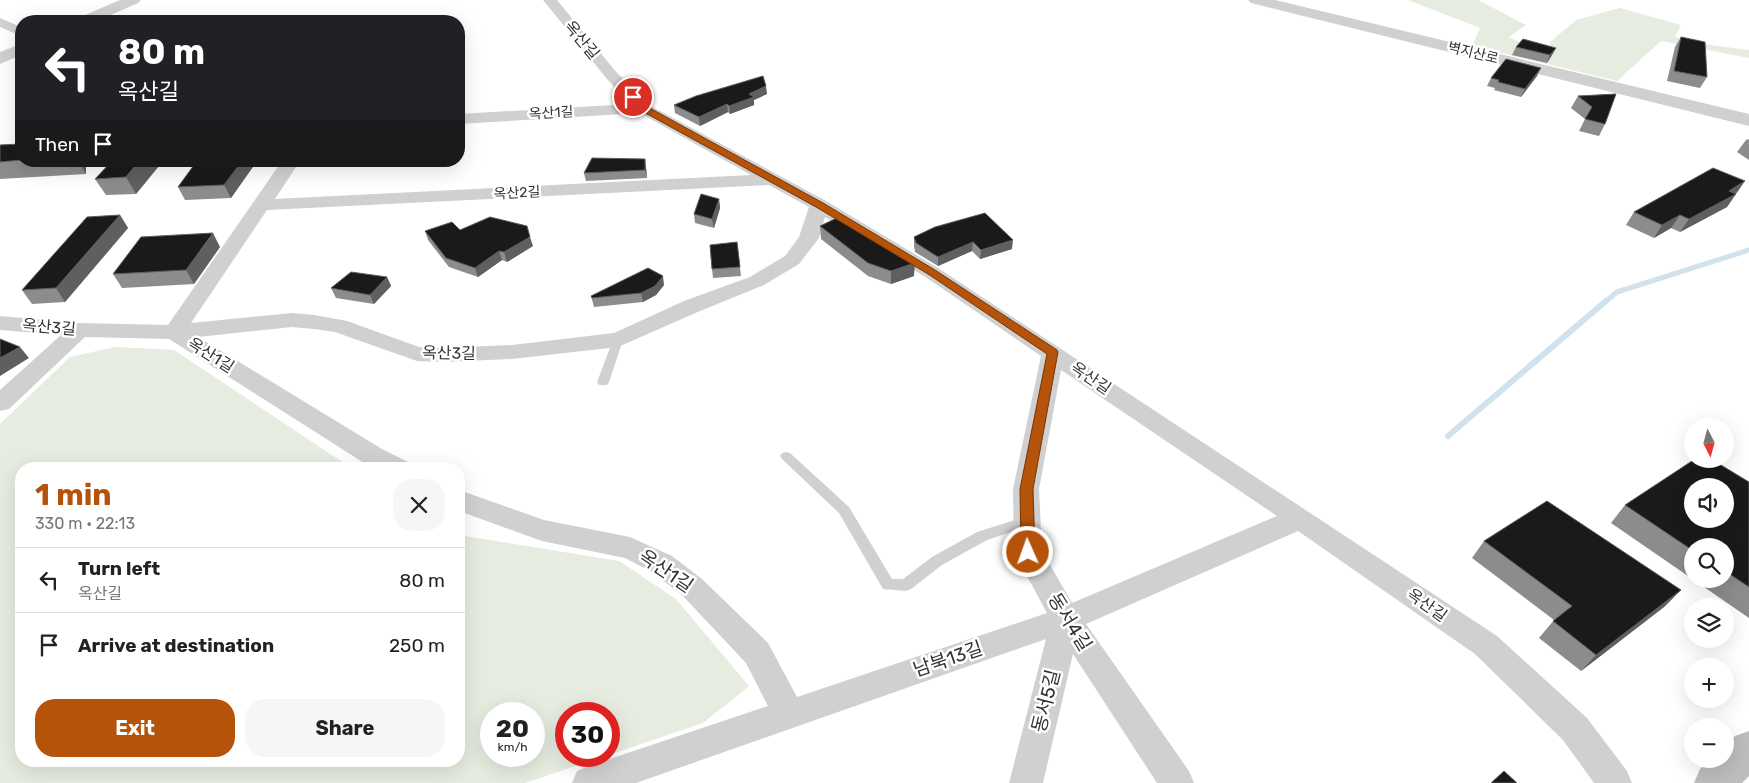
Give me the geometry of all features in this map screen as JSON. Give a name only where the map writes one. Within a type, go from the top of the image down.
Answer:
[{"type":"main road","points":[[1714,783],[1749,750]]},
{"type":"street","points":[[98,15],[133,0]]},
{"type":"street","name":"옥산길","points":[[550,0],[612,76],[643,108],[820,205],[931,272],[1300,518],[1486,646],[1576,729],[1616,783]]},
{"type":"street","name":"벽지산로","points":[[1256,0],[1749,120]]},
{"type":"street","points":[[0,22],[15,29]]},
{"type":"street","points":[[0,59],[15,52]]},
{"type":"street","name":"옥산1길","points":[[465,119],[643,108]]},
{"type":"street","name":"옥산1길","points":[[288,167],[174,332],[385,462]]},
{"type":"street","name":"옥산2길","points":[[261,205],[773,179]]},
{"type":"street","name":"옥산3길","points":[[0,323],[80,330],[174,332],[292,320],[339,326],[417,354],[443,355],[521,351],[618,340],[692,306],[757,281],[792,260],[809,238],[820,205]]},
{"type":"street","points":[[0,403],[80,330]]},
{"type":"street","name":"동서4길","points":[[1053,352],[1026,489],[1028,552],[1066,619],[1177,783]]},
{"type":"street","name":"옥산1길","points":[[465,502],[542,530],[630,548],[662,564],[692,587],[756,653],[789,714]]},
{"type":"street","name":"남북13길","points":[[589,783],[1066,619],[1300,518]]},
{"type":"street","name":"동서5길","points":[[1026,783],[1066,619]]},
{"type":"lane","points":[[603,382],[618,340]]},
{"type":"lane","points":[[786,456],[844,510],[888,585],[906,584],[937,561],[982,536],[1027,521]]},
{"type":"shaded area","points":[[1408,0],[1478,0],[1526,25],[1509,37],[1527,46],[1553,49],[1549,43],[1576,20],[1620,8],[1681,25],[1675,37],[1703,44],[1749,50],[1749,58],[1661,41],[1617,81],[1472,46],[1480,28]]},
{"type":"shaded area","points":[[115,347],[174,350],[342,462],[15,462],[15,767],[465,767],[465,536],[619,561],[676,599],[749,686],[703,723],[620,751],[620,702],[555,702],[555,767],[572,767],[525,783],[0,783],[0,424],[70,357]]},
{"type":"building","points":[[1681,37],[1705,42],[1707,77],[1674,71]]},
{"type":"building","points":[[1523,39],[1556,48],[1550,55],[1516,47]]},
{"type":"building","points":[[1506,59],[1541,68],[1525,89],[1498,82],[1499,80],[1491,78]]},
{"type":"building","points":[[763,76],[766,86],[749,94],[754,97],[729,106],[727,104],[699,117],[674,105],[696,96]]},
{"type":"building","points":[[1616,94],[1605,124],[1585,119],[1592,107],[1578,96]]},
{"type":"building","points":[[15,144],[15,161],[0,162],[0,145]]},
{"type":"building","points":[[592,158],[645,159],[645,170],[584,173]]},
{"type":"building","points":[[106,167],[134,167],[126,177],[95,179]]},
{"type":"building","points":[[193,167],[238,167],[224,185],[178,187]]},
{"type":"building","points":[[1713,168],[1745,181],[1729,191],[1736,194],[1689,219],[1680,215],[1662,225],[1634,212]]},
{"type":"building","points":[[701,194],[719,199],[712,219],[694,214]]},
{"type":"building","points":[[985,213],[1013,240],[981,250],[973,242],[938,257],[916,243],[914,237],[935,227]]},
{"type":"building","points":[[120,215],[56,288],[22,290],[87,217]]},
{"type":"building","points":[[841,216],[884,241],[915,263],[891,271],[868,263],[820,226]]},
{"type":"building","points":[[490,217],[527,226],[530,237],[504,252],[499,251],[475,268],[446,258],[425,231],[452,222],[460,230]]},
{"type":"building","points":[[213,233],[186,270],[113,274],[141,237]]},
{"type":"building","points":[[737,242],[740,267],[712,269],[710,245]]},
{"type":"building","points":[[648,268],[663,276],[655,286],[641,293],[592,298],[591,296]]},
{"type":"building","points":[[351,272],[387,277],[370,295],[331,288]]},
{"type":"building","points":[[0,339],[20,347],[0,358]]},
{"type":"building","points":[[1684,466],[1684,468],[1726,468],[1749,482],[1749,587],[1734,577],[1734,538],[1684,538],[1684,545],[1625,505]]},
{"type":"building","points":[[1547,501],[1681,590],[1596,655],[1553,621],[1572,606],[1484,541]]},
{"type":"building","points":[[1504,771],[1517,783],[1491,783]]},
{"type":"waterway","points":[[1605,302],[1617,292],[1749,250]]},
{"type":"waterway","points":[[1448,436],[1606,301]]},
{"type":"route","points":[[633,97],[643,108],[820,205],[931,272],[1053,352],[1026,489],[1028,552]]}]
